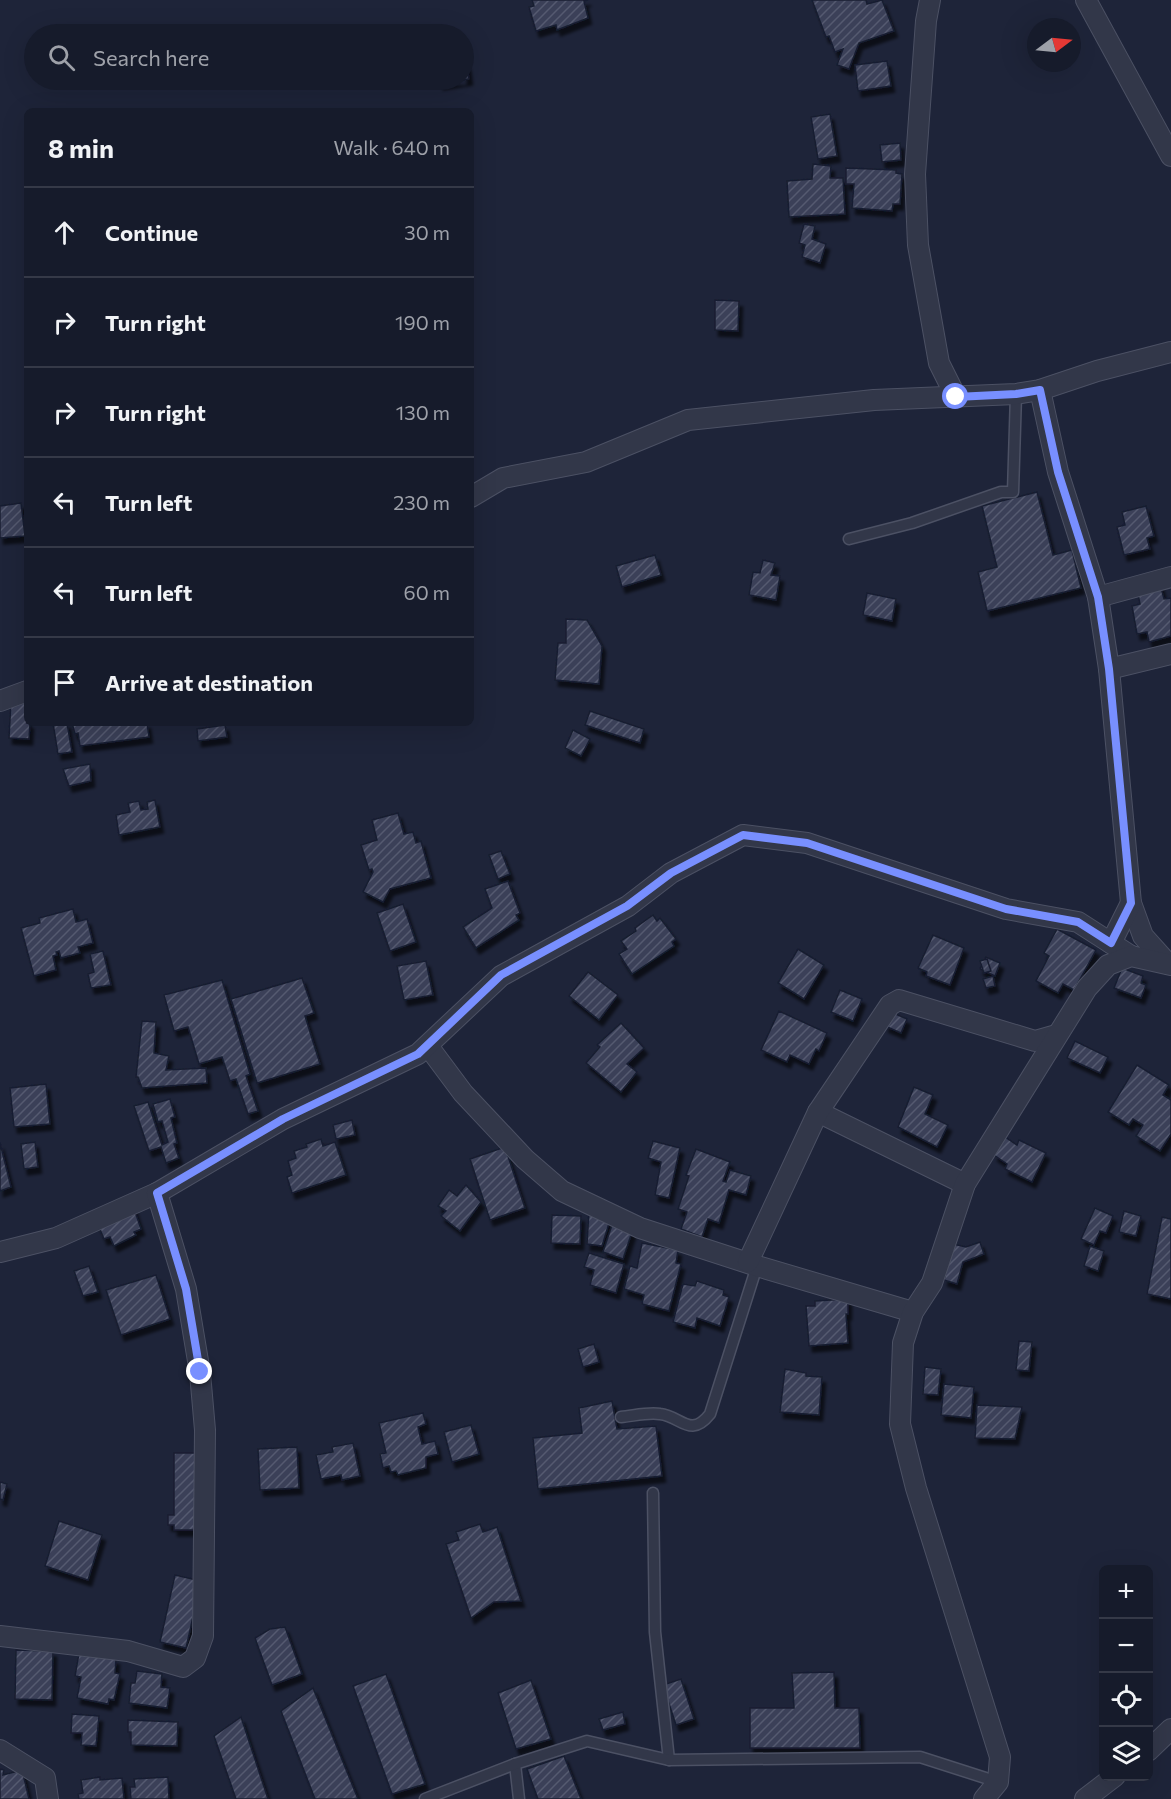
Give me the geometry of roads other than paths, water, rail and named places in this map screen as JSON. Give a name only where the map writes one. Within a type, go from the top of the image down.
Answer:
[{"type":"street","points":[[930,0],[926,21],[915,174],[918,245],[939,363],[956,397]]},
{"type":"street","points":[[1086,0],[1171,156]]},
{"type":"street","points":[[474,495],[503,478],[586,462],[688,420],[874,400],[1016,394],[1040,390],[1096,371],[1171,352]]},
{"type":"street","points":[[1040,390],[1058,472],[1098,597],[1109,669],[1131,903],[1143,936],[1170,964]]},
{"type":"street","points":[[1098,597],[1171,577]]},
{"type":"street","points":[[1109,669],[1171,654]]},
{"type":"street","points":[[0,701],[24,692]]},
{"type":"street","points":[[0,1252],[56,1238],[157,1193],[283,1119],[418,1054],[501,975],[627,906],[671,873],[743,835],[807,843],[1006,909],[1078,922],[1131,956],[1170,964]]},
{"type":"street","points":[[1111,943],[1131,903]]},
{"type":"street","points":[[984,1799],[998,1782],[1000,1757],[916,1488],[900,1424],[903,1343],[913,1312],[932,1283],[965,1184],[1087,988],[1108,965],[1131,956]]},
{"type":"street","points":[[752,1264],[818,1112],[890,1005],[899,1000],[1035,1041],[1056,1035]]},
{"type":"street","points":[[428,1046],[471,1101],[525,1159],[562,1191],[640,1228],[913,1312]]},
{"type":"street","points":[[818,1112],[965,1184]]},
{"type":"street","points":[[0,1636],[128,1651],[183,1667],[195,1658],[203,1636],[205,1430],[200,1372],[186,1289],[157,1193]]},
{"type":"street","points":[[1153,1747],[1171,1729]]},
{"type":"street","points":[[0,1750],[45,1778],[48,1799]]},
{"type":"street","points":[[1085,1799],[1109,1781]]},
{"type":"lane","points":[[849,539],[912,524],[1000,492],[1013,492],[1016,394]]},
{"type":"lane","points":[[621,1417],[660,1413],[688,1426],[704,1423],[710,1414],[752,1264]]},
{"type":"lane","points":[[653,1493],[655,1632],[669,1760]]},
{"type":"lane","points":[[425,1799],[515,1764],[587,1741],[669,1760],[920,1757],[998,1782]]},
{"type":"lane","points":[[515,1764],[519,1799]]}]
